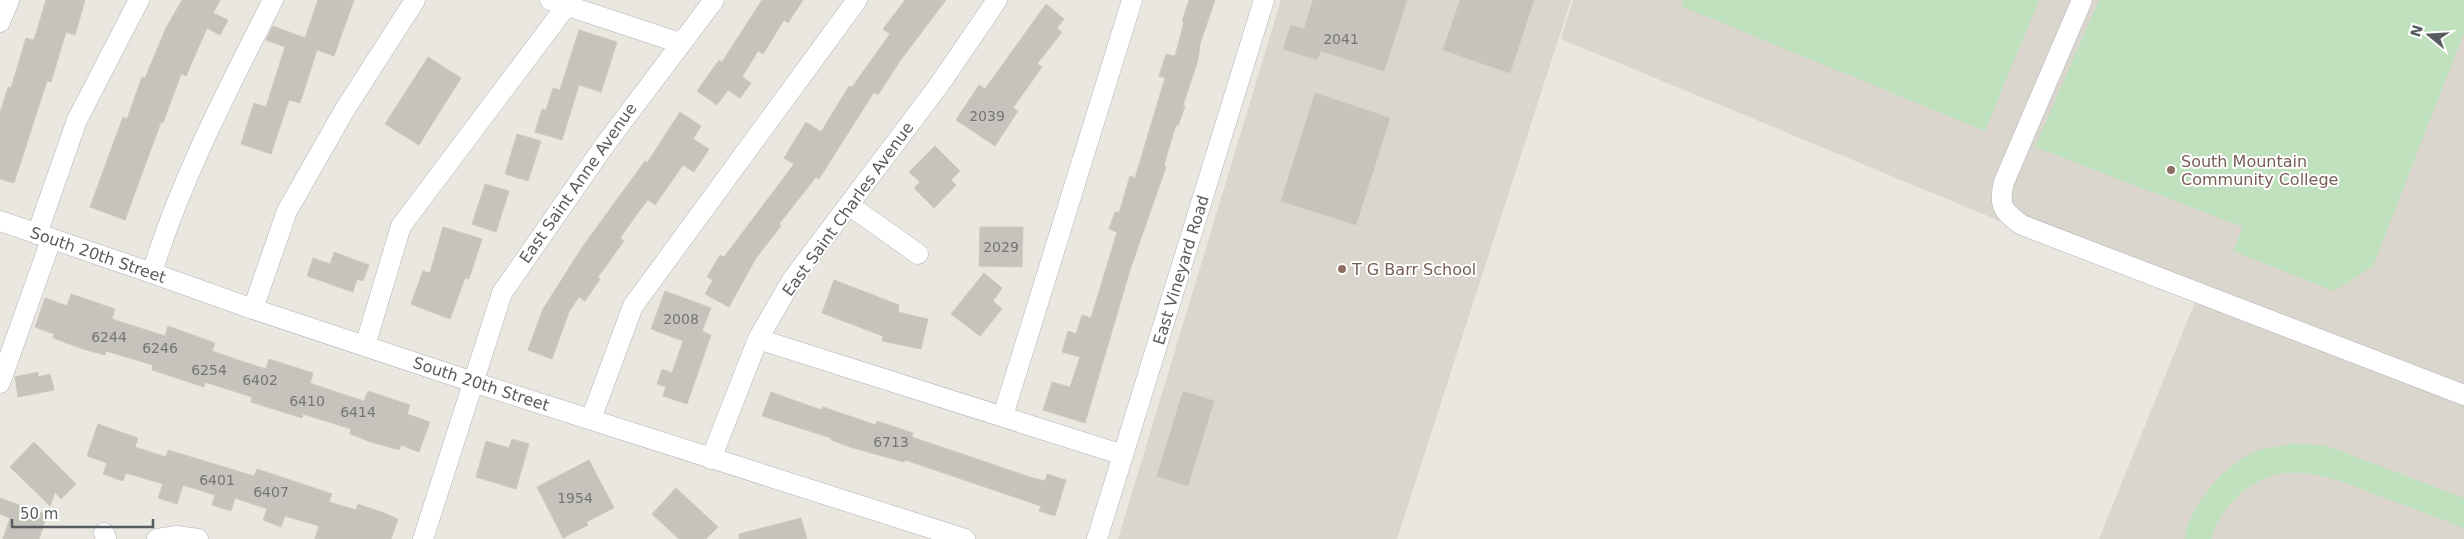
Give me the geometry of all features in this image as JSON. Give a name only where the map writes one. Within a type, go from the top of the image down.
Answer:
[{"type":"street","points":[[0,22],[9,0]]},
{"type":"street","points":[[0,383],[4,359],[44,237],[77,120],[139,0]]},
{"type":"street","points":[[152,272],[168,220],[231,83],[273,0]]},
{"type":"street","points":[[253,309],[287,211],[344,111],[415,0]]},
{"type":"street","name":"East Saint Anne Avenue","points":[[423,539],[502,293],[549,222],[680,43],[714,0]]},
{"type":"street","points":[[591,419],[633,306],[857,0]]},
{"type":"street","name":"East Saint Charles Avenue","points":[[711,459],[758,339],[792,280],[939,85],[997,0]]},
{"type":"street","points":[[1003,416],[1132,0]]},
{"type":"street","name":"East Vineyard Road","points":[[1097,539],[1264,0]]},
{"type":"street","points":[[2082,0],[2004,182],[2001,203],[2007,215],[2022,225],[2464,395]]},
{"type":"street","points":[[365,346],[401,226],[559,3],[680,43]]},
{"type":"street","points":[[848,205],[918,254]]},
{"type":"street","name":"South 20th Street","points":[[0,222],[473,382],[965,539]]},
{"type":"street","points":[[758,339],[1123,456]]},
{"type":"street","points":[[157,539],[177,536],[198,539]]},
{"type":"shaded area","name":"T G Barr School","points":[[1281,0],[1571,0],[1397,539],[1118,539]]},
{"type":"shaded area","name":"South Mountain Community College","points":[[1573,0],[2464,0],[2464,539],[2099,539],[2195,302],[1561,39]]},
{"type":"green space","points":[[1683,0],[2039,0],[1985,131],[1681,6]]},
{"type":"green space","points":[[2099,0],[2464,0],[2464,33],[2373,266],[2334,291],[2233,251],[2243,227],[2035,147]]},
{"type":"green space","points":[[2293,443],[2327,446],[2464,498],[2464,528],[2344,482],[2306,473],[2287,473],[2269,477],[2251,486],[2234,500],[2220,518],[2212,539],[2185,539],[2193,513],[2201,499],[2222,474],[2234,464],[2259,450]]},
{"type":"building","points":[[46,0],[85,0],[75,35],[66,32],[51,82],[47,81],[14,183],[0,179],[0,113],[8,87],[11,88],[26,38],[34,40]]},
{"type":"building","points":[[182,0],[220,0],[213,13],[228,20],[220,35],[207,28],[186,76],[181,74],[125,220],[90,207],[123,117],[127,119],[142,77],[145,78],[166,28]]},
{"type":"building","points":[[318,0],[354,0],[334,56],[317,50],[300,103],[289,100],[271,154],[241,144],[254,103],[266,107],[285,47],[266,40],[273,26],[305,38]]},
{"type":"building","points":[[762,0],[803,0],[788,23],[784,20],[763,54],[758,51],[742,77],[751,83],[740,98],[728,90],[717,105],[697,91],[719,60],[722,62]]},
{"type":"building","points":[[905,0],[946,0],[900,61],[878,95],[874,92],[819,179],[816,177],[779,224],[781,226],[756,258],[729,307],[705,294],[713,280],[707,277],[720,255],[724,257],[794,164],[784,158],[806,122],[821,132],[849,86],[852,87],[890,34],[883,29]]},
{"type":"building","points":[[1189,0],[1215,0],[1200,44],[1198,60],[1183,105],[1185,106],[1178,126],[1176,125],[1164,166],[1166,167],[1130,270],[1085,423],[1043,410],[1052,382],[1070,387],[1080,357],[1062,352],[1068,331],[1076,334],[1082,315],[1091,318],[1117,232],[1109,229],[1115,212],[1119,213],[1130,176],[1135,178],[1165,78],[1159,76],[1166,54],[1175,56],[1184,22],[1182,21]]},
{"type":"building","points":[[1313,0],[1407,0],[1384,71],[1321,51],[1317,60],[1283,49],[1291,25],[1304,29]]},
{"type":"building","points":[[1460,0],[1534,0],[1510,73],[1443,50]]},
{"type":"building","points":[[1046,4],[1064,19],[1057,28],[1062,32],[1037,64],[1042,67],[1013,108],[1018,111],[995,146],[956,120],[979,85],[985,89]]},
{"type":"building","points":[[579,30],[617,42],[601,92],[579,85],[562,140],[535,132],[542,109],[546,110],[553,88],[560,90]]},
{"type":"building","points":[[428,57],[461,78],[419,145],[385,124]]},
{"type":"building","points":[[1315,93],[1390,118],[1356,225],[1281,201]]},
{"type":"building","points":[[680,112],[701,126],[693,139],[709,149],[694,172],[683,165],[655,205],[648,200],[640,210],[620,238],[624,241],[598,277],[600,279],[585,301],[579,297],[569,312],[552,359],[528,350],[543,309],[583,246],[645,161],[647,163]]},
{"type":"building","points":[[517,134],[541,141],[528,181],[505,174]]},
{"type":"building","points":[[935,146],[960,171],[951,180],[956,185],[934,208],[914,188],[920,182],[909,172]]},
{"type":"building","points":[[485,184],[509,191],[496,232],[472,224]]},
{"type":"building","points":[[443,227],[482,239],[469,279],[465,278],[450,319],[411,304],[423,271],[430,273]]},
{"type":"building","points":[[980,227],[1023,227],[1022,267],[979,266]]},
{"type":"building","points":[[334,252],[369,265],[363,281],[357,279],[353,292],[307,276],[313,258],[330,264]]},
{"type":"building","points":[[984,273],[1002,288],[993,301],[1002,309],[980,336],[951,314]]},
{"type":"building","points":[[834,280],[899,305],[898,312],[928,319],[921,349],[882,341],[883,336],[822,313]]},
{"type":"building","points":[[665,291],[711,308],[702,331],[711,335],[687,404],[663,396],[666,387],[657,384],[662,369],[672,373],[683,341],[651,329]]},
{"type":"building","points":[[71,294],[115,309],[112,319],[165,336],[168,326],[215,343],[212,351],[266,369],[269,359],[313,373],[310,383],[364,401],[368,391],[410,405],[407,414],[430,422],[419,452],[401,445],[399,450],[371,442],[350,434],[351,429],[303,414],[302,418],[251,402],[252,397],[205,382],[204,387],[152,370],[153,365],[106,351],[105,355],[83,349],[53,338],[54,334],[35,327],[45,298],[67,306]]},
{"type":"building","points":[[38,372],[38,377],[50,374],[54,390],[18,397],[15,377]]},
{"type":"building","points":[[1183,391],[1214,401],[1188,486],[1157,476]]},
{"type":"building","points":[[771,392],[821,410],[823,407],[876,425],[877,421],[913,433],[912,437],[1033,478],[1045,481],[1047,474],[1066,480],[1055,516],[1039,511],[1041,506],[905,460],[904,462],[853,448],[831,440],[831,438],[762,416]]},
{"type":"building","points":[[98,424],[138,438],[135,447],[166,457],[168,450],[254,476],[257,469],[332,494],[329,502],[356,510],[358,504],[384,513],[398,519],[391,539],[315,539],[319,526],[285,516],[281,527],[263,520],[267,509],[235,498],[231,511],[212,505],[215,495],[183,485],[177,504],[158,498],[163,484],[126,473],[123,481],[103,474],[107,463],[87,456]]},
{"type":"building","points":[[512,439],[529,444],[516,489],[476,477],[486,441],[509,448]]},
{"type":"building","points":[[34,442],[76,484],[61,499],[55,492],[50,506],[10,467]]},
{"type":"building","points":[[589,460],[614,508],[586,522],[588,525],[563,538],[537,487]]},
{"type":"building","points":[[676,488],[718,527],[706,539],[679,539],[652,514]]},
{"type":"building","points":[[0,498],[47,515],[39,539],[3,539],[10,518],[0,514]]},
{"type":"building","points":[[801,518],[807,539],[739,539],[739,534]]},
{"type":"place","name":"South Mountain Community College","points":[[2171,170]]},
{"type":"place","name":"T G Barr School","points":[[1342,269]]}]
